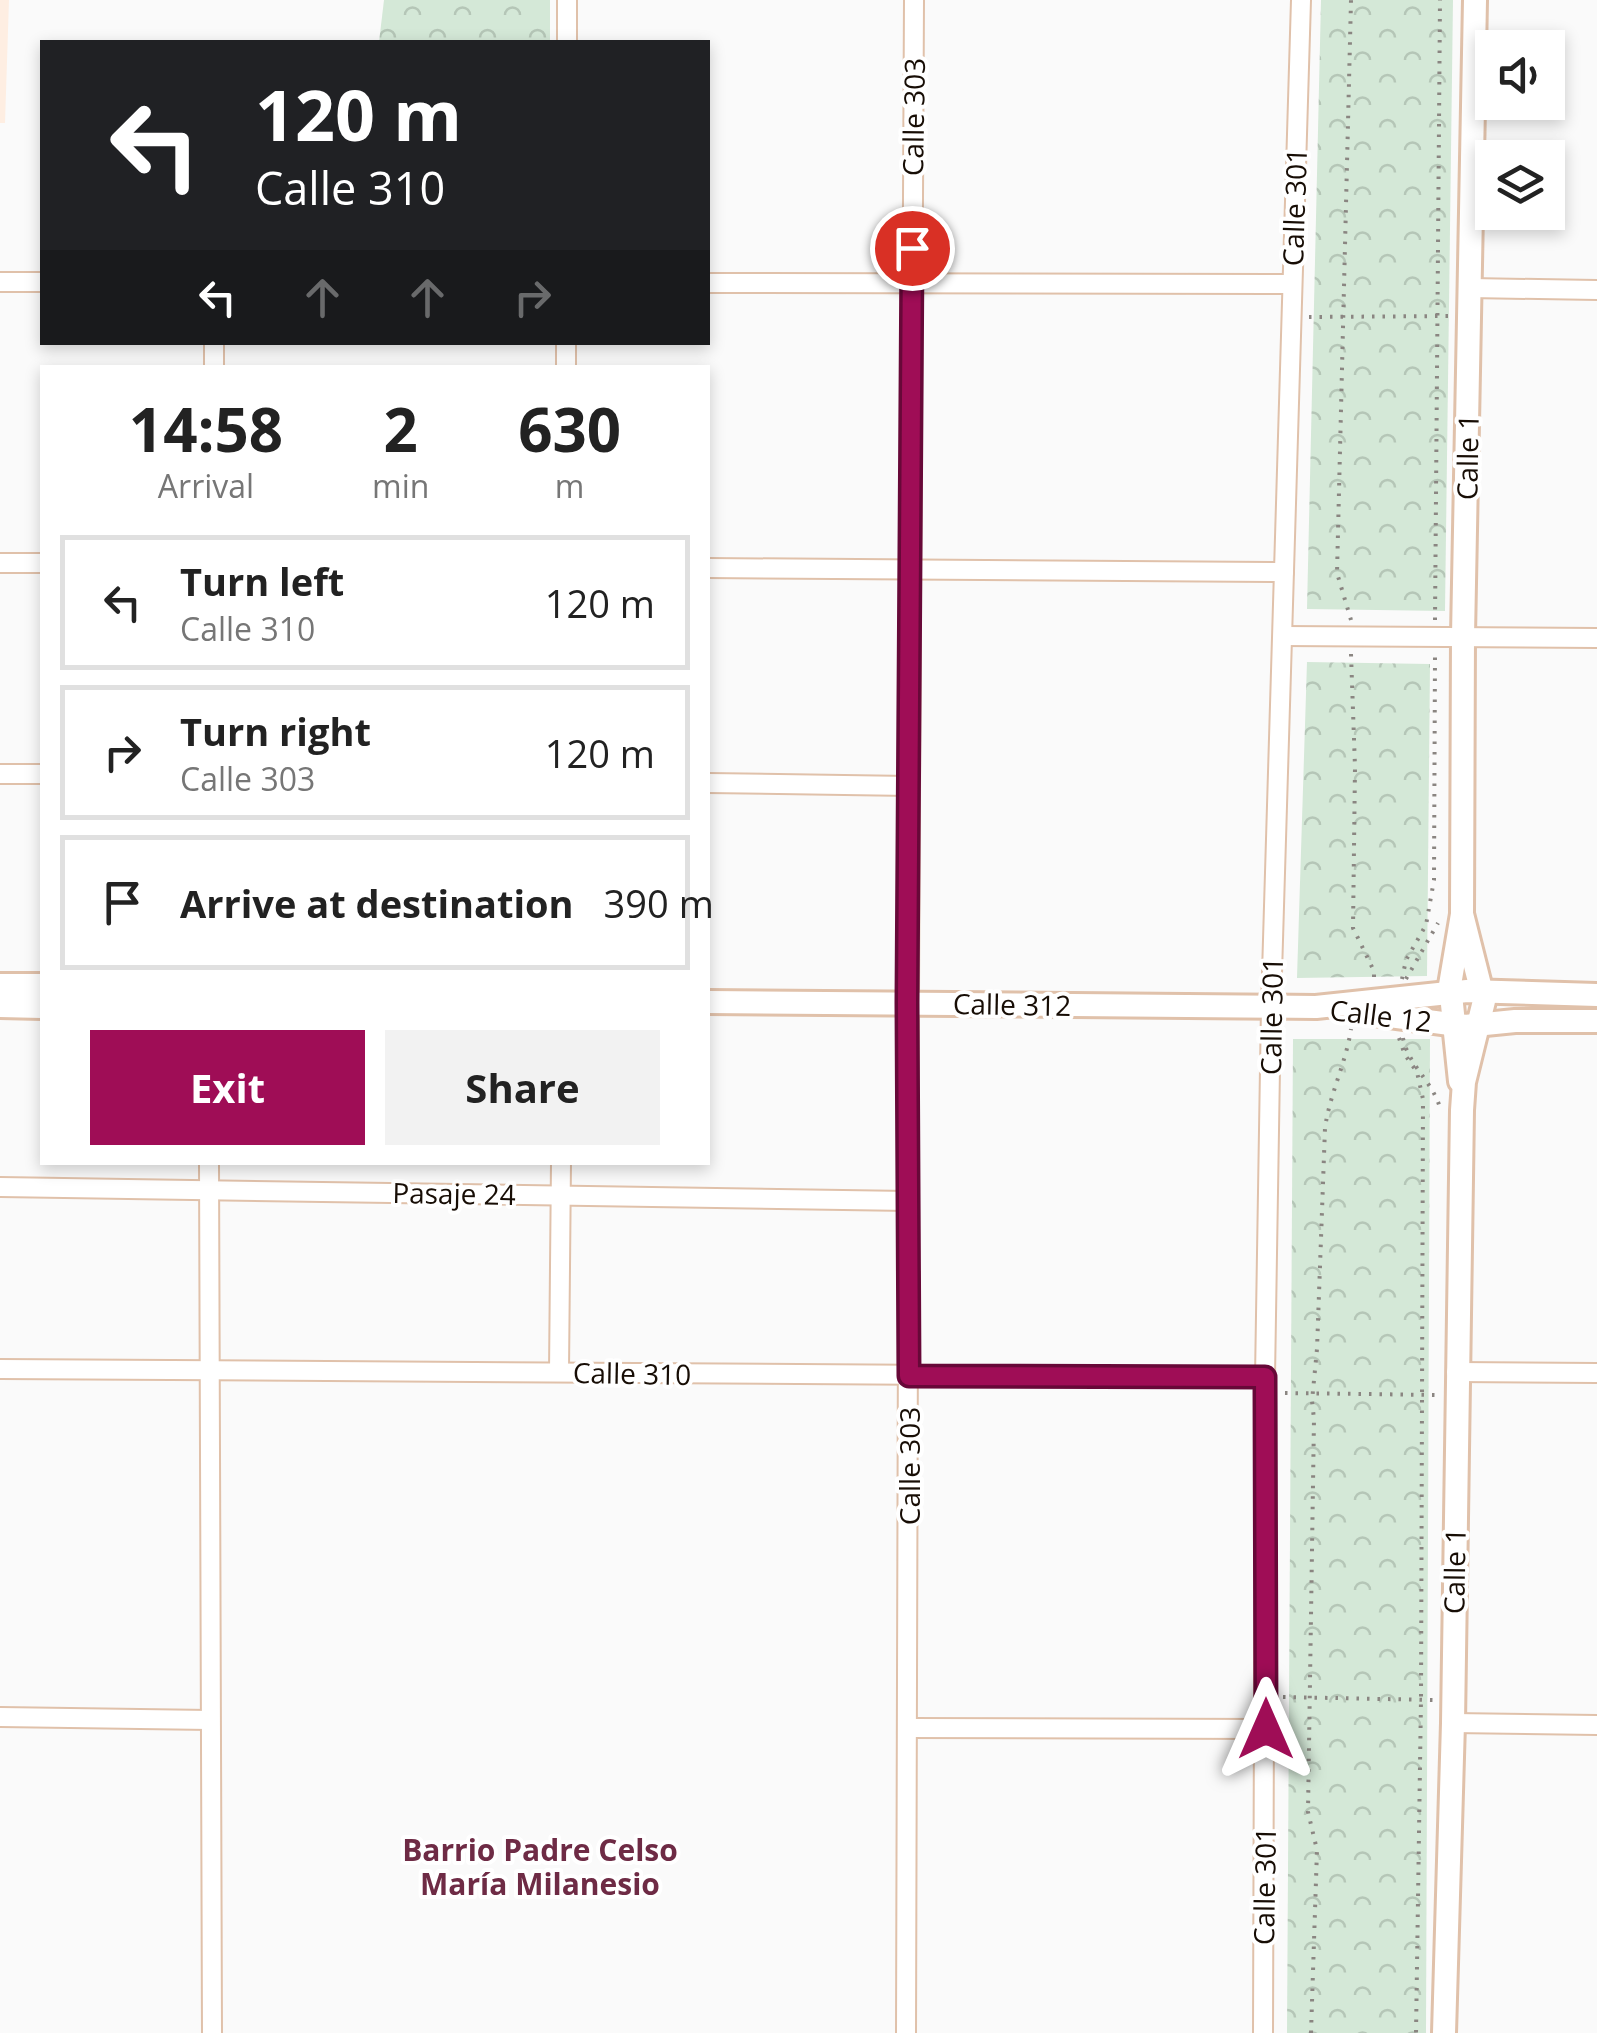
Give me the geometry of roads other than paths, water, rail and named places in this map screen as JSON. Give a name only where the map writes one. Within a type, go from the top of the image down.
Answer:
[{"type":"street","points":[[567,0],[567,40]]},
{"type":"street","name":"Calle 303","points":[[906,2033],[907,1002],[914,0]]},
{"type":"street","name":"Calle 301","points":[[1263,2033],[1265,1385],[1271,1007],[1301,0]]},
{"type":"street","name":"Calle 1","points":[[1462,1110],[1450,994],[1462,914],[1475,0]]},
{"type":"street","points":[[0,282],[40,282]]},
{"type":"street","points":[[710,283],[1291,284]]},
{"type":"street","points":[[1470,288],[1597,290]]},
{"type":"street","points":[[0,563],[40,563]]},
{"type":"street","points":[[710,568],[1284,572]]},
{"type":"street","points":[[1283,636],[1597,638]]},
{"type":"street","points":[[0,774],[40,774]]},
{"type":"street","points":[[710,783],[910,786]]},
{"type":"street","name":"Calle 1","points":[[1444,2033],[1462,1110],[1464,1082],[1484,1002],[1462,914]]},
{"type":"street","points":[[0,985],[40,985]]},
{"type":"street","name":"Calle 12","points":[[1316,1008],[1482,992],[1597,995]]},
{"type":"street","name":"Calle 312","points":[[710,1002],[1316,1008]]},
{"type":"street","points":[[0,1006],[40,1007]]},
{"type":"street","name":"Calle 12","points":[[1316,1008],[1480,1026],[1515,1021],[1597,1021]]},
{"type":"street","points":[[209,1165],[212,2033]]},
{"type":"street","points":[[559,1372],[562,1165]]},
{"type":"street","name":"Pasaje 24","points":[[0,1187],[908,1201]]},
{"type":"street","name":"Calle 310","points":[[0,1369],[909,1376],[1265,1385]]},
{"type":"street","points":[[1456,1372],[1597,1372]]},
{"type":"street","points":[[1453,1711],[1597,1725]]},
{"type":"street","points":[[0,1718],[210,1720]]},
{"type":"street","points":[[908,1728],[1266,1729]]},
{"type":"district","name":"Barrio Padre Celso María Milanesio","points":[[540,1866]]}]
